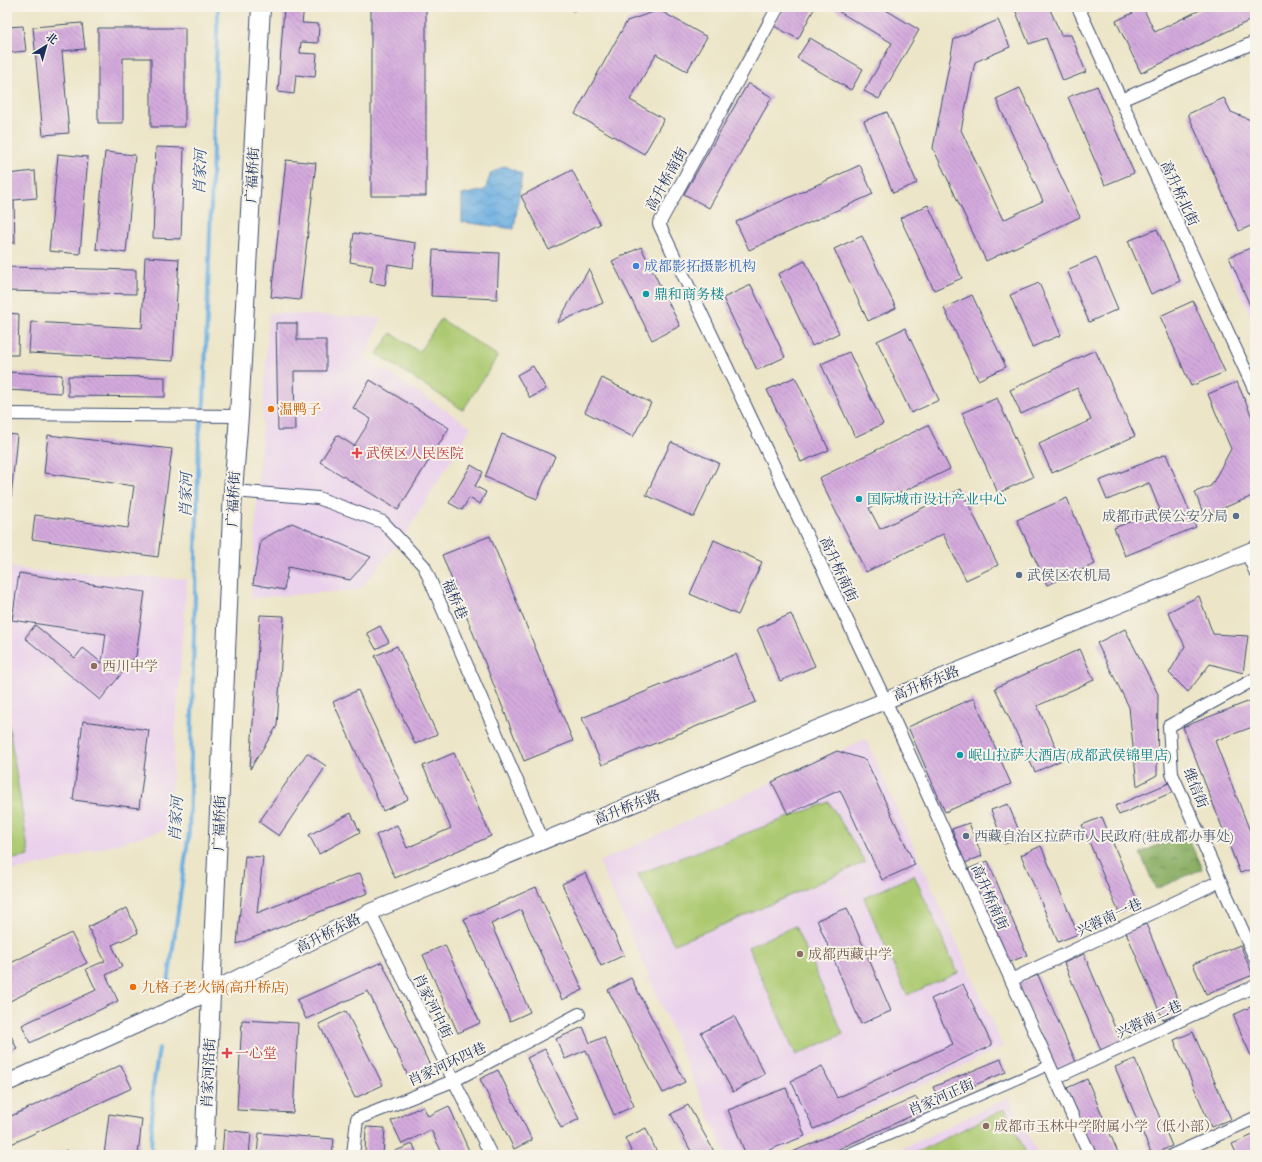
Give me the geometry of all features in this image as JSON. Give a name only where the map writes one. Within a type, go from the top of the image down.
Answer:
[{"type":"main road","name":"广福桥街","points":[[212,991],[233,491],[239,416],[261,7]]},
{"type":"main road","name":"肖家河沿街","points":[[204,1155],[212,991]]},
{"type":"street","name":"高升桥南街","points":[[778,7],[659,224],[885,700],[1090,1155]]},
{"type":"street","name":"高升桥北街","points":[[1078,7],[1255,391]]},
{"type":"street","points":[[1121,100],[1255,42]]},
{"type":"street","points":[[7,414],[188,414],[239,416]]},
{"type":"street","name":"福桥巷","points":[[233,491],[318,498],[383,522],[424,566],[543,841]]},
{"type":"street","points":[[1251,551],[1255,571]]},
{"type":"street","name":"高升桥东路","points":[[7,1083],[212,991],[370,912],[1251,551]]},
{"type":"street","name":"维信街","points":[[1220,881],[1172,774],[1169,726],[1255,679]]},
{"type":"street","points":[[1220,881],[1255,958]]},
{"type":"street","name":"兴蓉南一巷","points":[[1011,980],[1220,881]]},
{"type":"street","name":"肖家河中街","points":[[370,912],[453,1081],[492,1155]]},
{"type":"street","name":"兴蓉南二巷","points":[[1055,1078],[1255,986]]},
{"type":"street","name":"肖家河环四巷","points":[[353,1155],[357,1119],[453,1081],[579,1014]]},
{"type":"street","name":"肖家河正街","points":[[844,1155],[1050,1065]]},
{"type":"street","points":[[1173,1155],[1255,1118]]},
{"type":"shaded area","points":[[1255,254],[1255,325],[1228,266]]},
{"type":"shaded area","name":"武侯区人民医院","points":[[269,313],[381,318],[365,357],[471,427],[407,532],[359,590],[251,598]]},
{"type":"shaded area","name":"西川中学","points":[[7,567],[36,571],[187,579],[168,829],[53,862],[7,872]]},
{"type":"shaded area","name":"成都西藏中学","points":[[866,739],[1003,1047],[769,1155],[726,1155],[599,862]]},
{"type":"shaded area","name":"成都市玉林中学附属小学（低小部）","points":[[1009,1097],[1038,1155],[889,1155]]},
{"type":"green space","points":[[441,319],[498,356],[463,410],[377,354],[391,333],[419,352]]},
{"type":"green space","points":[[7,714],[29,856],[7,860]]},
{"type":"green space","points":[[829,802],[865,862],[735,920],[674,944],[638,874]]},
{"type":"green space","points":[[1186,833],[1202,869],[1156,889],[1140,853]]},
{"type":"green space","points":[[914,875],[958,973],[907,995],[864,898]]},
{"type":"green space","points":[[795,926],[843,1034],[796,1055],[748,947]]},
{"type":"green space","name":"成都市玉林中学附属小学（低小部）","points":[[1005,1109],[1027,1155],[911,1155]]},
{"type":"water","points":[[505,166],[522,174],[514,229],[462,222],[462,195],[485,190],[491,173]]},
{"type":"building","points":[[284,7],[304,7],[302,23],[319,24],[318,43],[301,42],[300,53],[317,54],[315,77],[296,75],[294,94],[278,92]]},
{"type":"building","points":[[371,7],[426,7],[426,196],[371,196]]},
{"type":"building","points":[[567,7],[576,7],[574,11]]},
{"type":"building","points":[[785,7],[815,7],[798,39],[774,26]]},
{"type":"building","points":[[831,7],[881,7],[919,30],[879,99],[864,91],[892,43]]},
{"type":"building","points":[[995,7],[1009,7],[997,12]]},
{"type":"building","points":[[1014,7],[1049,7],[1061,35],[1071,35],[1086,72],[1063,81],[1046,38],[1029,44]]},
{"type":"building","points":[[1206,7],[1255,7],[1255,18],[1141,73],[1116,21],[1143,8],[1155,32]]},
{"type":"building","points":[[659,10],[707,37],[687,71],[656,54],[630,100],[664,119],[644,154],[575,114],[627,21]]},
{"type":"building","points":[[998,20],[1010,47],[975,62],[961,130],[1003,220],[1043,201],[996,99],[1020,88],[1080,217],[986,261],[933,148],[954,39]]},
{"type":"building","points":[[82,23],[85,49],[62,51],[69,133],[43,135],[33,27]]},
{"type":"building","points":[[23,26],[26,51],[7,53],[7,27]]},
{"type":"building","points":[[98,28],[185,28],[185,127],[151,127],[151,58],[123,58],[123,123],[98,123]]},
{"type":"building","points":[[810,38],[863,69],[851,90],[797,58]]},
{"type":"building","points":[[748,83],[772,97],[709,208],[684,194]]},
{"type":"building","points":[[1097,86],[1134,173],[1105,185],[1068,97]]},
{"type":"building","points":[[1224,98],[1231,112],[1253,121],[1255,120],[1255,224],[1239,231],[1188,114]]},
{"type":"building","points":[[887,112],[917,183],[893,193],[864,121]]},
{"type":"building","points":[[7,113],[10,135],[7,135]]},
{"type":"building","points":[[156,147],[184,148],[181,239],[153,238]]},
{"type":"building","points":[[105,152],[135,155],[126,253],[96,249]]},
{"type":"building","points":[[58,154],[88,157],[80,254],[49,251]]},
{"type":"building","points":[[286,160],[316,163],[300,300],[271,297]]},
{"type":"building","points":[[860,165],[873,194],[749,250],[736,222]]},
{"type":"building","points":[[572,170],[600,224],[549,250],[521,196]]},
{"type":"building","points":[[35,171],[37,198],[14,200],[15,243],[7,243],[7,174]]},
{"type":"building","points":[[928,205],[962,278],[934,290],[900,218]]},
{"type":"building","points":[[1157,229],[1180,281],[1151,294],[1128,241]]},
{"type":"building","points":[[354,233],[416,243],[413,268],[388,264],[385,285],[370,282],[373,266],[350,262]]},
{"type":"building","points":[[862,236],[896,308],[868,321],[834,249]]},
{"type":"building","points":[[1255,246],[1255,317],[1229,257]]},
{"type":"building","name":"鼎和商务楼","points":[[641,247],[680,326],[652,340],[612,261]]},
{"type":"building","points":[[433,250],[499,253],[497,299],[431,296]]},
{"type":"building","points":[[145,257],[179,259],[173,361],[29,353],[31,322],[142,328]]},
{"type":"building","points":[[1096,257],[1118,309],[1089,322],[1067,270]]},
{"type":"building","points":[[805,261],[839,333],[812,346],[778,274]]},
{"type":"building","points":[[7,267],[136,270],[136,294],[7,291]]},
{"type":"building","points":[[589,269],[603,303],[557,323]]},
{"type":"building","points":[[1039,283],[1061,335],[1032,347],[1010,295]]},
{"type":"building","points":[[751,285],[785,357],[757,370],[723,298]]},
{"type":"building","points":[[972,295],[1006,367],[978,380],[944,308]]},
{"type":"building","points":[[1193,301],[1225,372],[1191,386],[1160,316]]},
{"type":"building","points":[[7,313],[19,314],[18,355],[7,355]]},
{"type":"building","points":[[276,323],[297,323],[297,340],[326,340],[326,371],[294,371],[295,430],[278,430]]},
{"type":"building","points":[[905,328],[939,400],[911,413],[877,341]]},
{"type":"building","points":[[1095,350],[1135,436],[1052,473],[1039,444],[1091,420],[1077,388],[1021,414],[1010,390]]},
{"type":"building","points":[[849,352],[883,424],[855,437],[821,364]]},
{"type":"building","points":[[533,366],[546,389],[530,398],[517,375]]},
{"type":"building","points":[[7,372],[62,375],[61,393],[7,390]]},
{"type":"building","points":[[68,376],[165,377],[165,397],[68,396]]},
{"type":"building","points":[[795,377],[829,450],[801,462],[767,390]]},
{"type":"building","points":[[602,378],[651,403],[633,437],[585,412]]},
{"type":"building","points":[[370,380],[449,428],[398,510],[320,462],[337,435],[354,446],[371,419],[353,408]]},
{"type":"building","points":[[1237,382],[1255,424],[1255,495],[1204,516],[1195,492],[1211,486],[1231,449],[1208,394]]},
{"type":"building","points":[[997,398],[1033,477],[998,493],[962,413]]},
{"type":"building","name":"国际城市设计产业中心","points":[[928,425],[950,469],[869,508],[880,529],[961,489],[998,565],[966,580],[943,534],[866,572],[819,478]]},
{"type":"building","points":[[7,434],[17,435],[8,529],[7,529]]},
{"type":"building","points":[[502,434],[555,456],[537,499],[485,477]]},
{"type":"building","points":[[48,435],[172,449],[158,557],[32,539],[35,515],[128,528],[134,486],[44,473]]},
{"type":"building","points":[[671,442],[719,463],[694,517],[646,495]]},
{"type":"building","points":[[1166,454],[1196,527],[1125,556],[1114,528],[1160,510],[1149,483],[1107,500],[1099,481]]},
{"type":"building","points":[[471,465],[483,472],[475,486],[486,492],[480,504],[469,498],[462,510],[449,503]]},
{"type":"building","points":[[1067,498],[1095,564],[1047,585],[1017,520]]},
{"type":"building","points":[[292,523],[371,557],[350,580],[288,567],[284,590],[253,584],[261,540]]},
{"type":"building","points":[[490,536],[573,741],[524,761],[442,555]]},
{"type":"building","points":[[714,540],[762,562],[738,615],[690,594]]},
{"type":"building","points":[[19,573],[145,592],[136,656],[100,700],[25,638],[35,625],[75,658],[83,648],[102,663],[106,634],[12,620]]},
{"type":"building","points":[[1199,596],[1213,634],[1248,636],[1243,673],[1210,664],[1188,692],[1169,673],[1185,646],[1168,612]]},
{"type":"building","points":[[791,614],[815,666],[780,681],[757,629]]},
{"type":"building","points":[[260,615],[284,616],[277,726],[250,769]]},
{"type":"building","points":[[380,626],[389,642],[376,649],[367,633]]},
{"type":"building","points":[[1125,629],[1158,694],[1157,775],[1137,786],[1129,707],[1097,643]]},
{"type":"building","points":[[397,646],[437,734],[415,744],[375,656]]},
{"type":"building","points":[[1080,649],[1094,680],[1037,706],[1062,760],[1035,772],[995,688]]},
{"type":"building","points":[[736,654],[756,702],[602,765],[582,718]]},
{"type":"building","points":[[358,690],[408,799],[383,811],[333,702]]},
{"type":"building","name":"岷山拉萨大酒店(成都武侯锦里店)","points":[[974,698],[1011,784],[945,812],[908,727]]},
{"type":"building","points":[[1255,699],[1255,726],[1215,741],[1255,844],[1255,868],[1240,873],[1183,727]]},
{"type":"building","points":[[83,721],[149,730],[139,808],[73,800]]},
{"type":"building","points":[[837,751],[866,760],[915,865],[882,880],[840,790],[788,814],[772,782]]},
{"type":"building","points":[[307,753],[326,766],[279,836],[259,822]]},
{"type":"building","points":[[454,753],[491,836],[395,878],[376,835],[397,825],[407,848],[451,828],[423,766]]},
{"type":"building","points":[[1169,783],[1173,792],[1119,815],[1115,806]]},
{"type":"building","points":[[1008,804],[1022,838],[1004,844],[991,810]]},
{"type":"building","points":[[351,813],[360,832],[319,854],[309,835]]},
{"type":"building","points":[[1102,817],[1139,905],[1119,913],[1082,825]]},
{"type":"building","points":[[969,823],[982,856],[965,863],[952,829]]},
{"type":"building","points":[[1041,846],[1078,934],[1058,942],[1021,855]]},
{"type":"building","points":[[245,856],[263,857],[257,913],[360,873],[368,893],[237,944]]},
{"type":"building","points":[[988,861],[1027,955],[1008,963],[968,869]]},
{"type":"building","points":[[585,873],[624,955],[601,966],[562,884]]},
{"type":"building","points":[[536,887],[583,990],[562,1000],[521,910],[491,924],[530,1012],[510,1021],[464,919]]},
{"type":"building","points":[[127,908],[138,933],[112,945],[122,967],[106,975],[118,1001],[30,1043],[22,1025],[96,990],[86,969],[105,961],[88,927]]},
{"type":"building","points":[[847,908],[891,1011],[861,1024],[817,920]]},
{"type":"building","points":[[1146,924],[1183,1012],[1163,1020],[1126,932]]},
{"type":"building","points":[[71,933],[87,963],[10,1001],[7,995],[7,965]]},
{"type":"building","points":[[445,945],[480,1023],[458,1033],[423,955]]},
{"type":"building","points":[[1240,945],[1253,975],[1206,994],[1193,964]]},
{"type":"building","points":[[1084,954],[1121,1042],[1101,1050],[1064,963]]},
{"type":"building","points":[[382,962],[432,1070],[410,1080],[368,991],[306,1019],[297,1000]]},
{"type":"building","points":[[1038,975],[1076,1062],[1056,1071],[1018,983]]},
{"type":"building","points":[[631,978],[685,1082],[663,1093],[608,990]]},
{"type":"building","points":[[963,984],[992,1045],[814,1129],[791,1081],[822,1066],[837,1098],[953,1044],[931,999]]},
{"type":"building","points":[[1253,1006],[1255,1011],[1255,1065],[1233,1015]]},
{"type":"building","points":[[346,1011],[383,1085],[355,1098],[319,1024]]},
{"type":"building","points":[[734,1016],[765,1074],[733,1092],[701,1033]]},
{"type":"building","points":[[242,1020],[298,1023],[293,1113],[237,1110]]},
{"type":"building","points":[[583,1027],[590,1043],[604,1037],[634,1106],[614,1115],[586,1050],[565,1059],[556,1039]]},
{"type":"building","points":[[9,1031],[17,1049],[7,1053],[7,1032]]},
{"type":"building","points":[[1193,1032],[1231,1119],[1211,1127],[1174,1040]]},
{"type":"building","points":[[545,1049],[579,1119],[561,1128],[527,1058]]},
{"type":"building","points":[[1001,1059],[1006,1072],[939,1100],[933,1087]]},
{"type":"building","points":[[1135,1059],[1172,1146],[1152,1155],[1115,1067]]},
{"type":"building","points":[[121,1065],[132,1088],[7,1146],[7,1118]]},
{"type":"building","points":[[498,1070],[532,1140],[514,1149],[480,1079]]},
{"type":"building","points":[[1087,1079],[1119,1155],[1095,1155],[1067,1088]]},
{"type":"building","points":[[786,1088],[805,1136],[756,1155],[746,1155],[728,1110]]},
{"type":"building","points":[[916,1097],[924,1110],[826,1155],[786,1155]]},
{"type":"building","points":[[688,1105],[716,1155],[693,1155],[671,1114]]},
{"type":"building","points":[[423,1106],[428,1116],[449,1106],[471,1155],[443,1155],[431,1130],[402,1144],[391,1121]]},
{"type":"building","points":[[109,1114],[142,1119],[138,1155],[104,1155]]},
{"type":"building","points":[[366,1127],[385,1128],[383,1155],[365,1155]]},
{"type":"building","points":[[646,1128],[658,1155],[633,1155],[625,1138]]},
{"type":"building","points":[[224,1130],[251,1133],[249,1155],[222,1155]]},
{"type":"building","points":[[259,1133],[334,1139],[332,1155],[257,1155]]},
{"type":"building","points":[[1253,1135],[1255,1140],[1255,1155],[1237,1155],[1232,1144]]},
{"type":"building","points":[[413,1144],[417,1155],[385,1155]]},
{"type":"building","points":[[67,1150],[70,1155],[56,1155]]},
{"type":"waterway","name":"肖家河","points":[[168,983],[189,832],[199,436],[204,402],[218,7]]},
{"type":"waterway","name":"肖家河","points":[[151,1155],[153,1087],[159,1048]]},
{"type":"place","name":"成都影拓摄影机构","points":[[636,266]]},
{"type":"place","name":"鼎和商务楼","points":[[646,294]]},
{"type":"place","name":"温鸭子","points":[[271,409]]},
{"type":"place","name":"武侯区人民医院","points":[[357,453]]},
{"type":"place","name":"国际城市设计产业中心","points":[[859,499]]},
{"type":"place","name":"成都市武侯公安分局","points":[[1236,516]]},
{"type":"place","name":"武侯区农机局","points":[[1019,575]]},
{"type":"place","name":"西川中学","points":[[94,666]]},
{"type":"place","name":"岷山拉萨大酒店(成都武侯锦里店)","points":[[960,755]]},
{"type":"place","name":"西藏自治区拉萨市人民政府(驻成都办事处)","points":[[966,836]]},
{"type":"place","name":"成都西藏中学","points":[[800,954]]},
{"type":"place","name":"九格子老火锅(高升桥店)","points":[[133,987]]},
{"type":"place","name":"一心堂","points":[[227,1053]]},
{"type":"place","name":"成都市玉林中学附属小学（低小部）","points":[[986,1126]]}]
